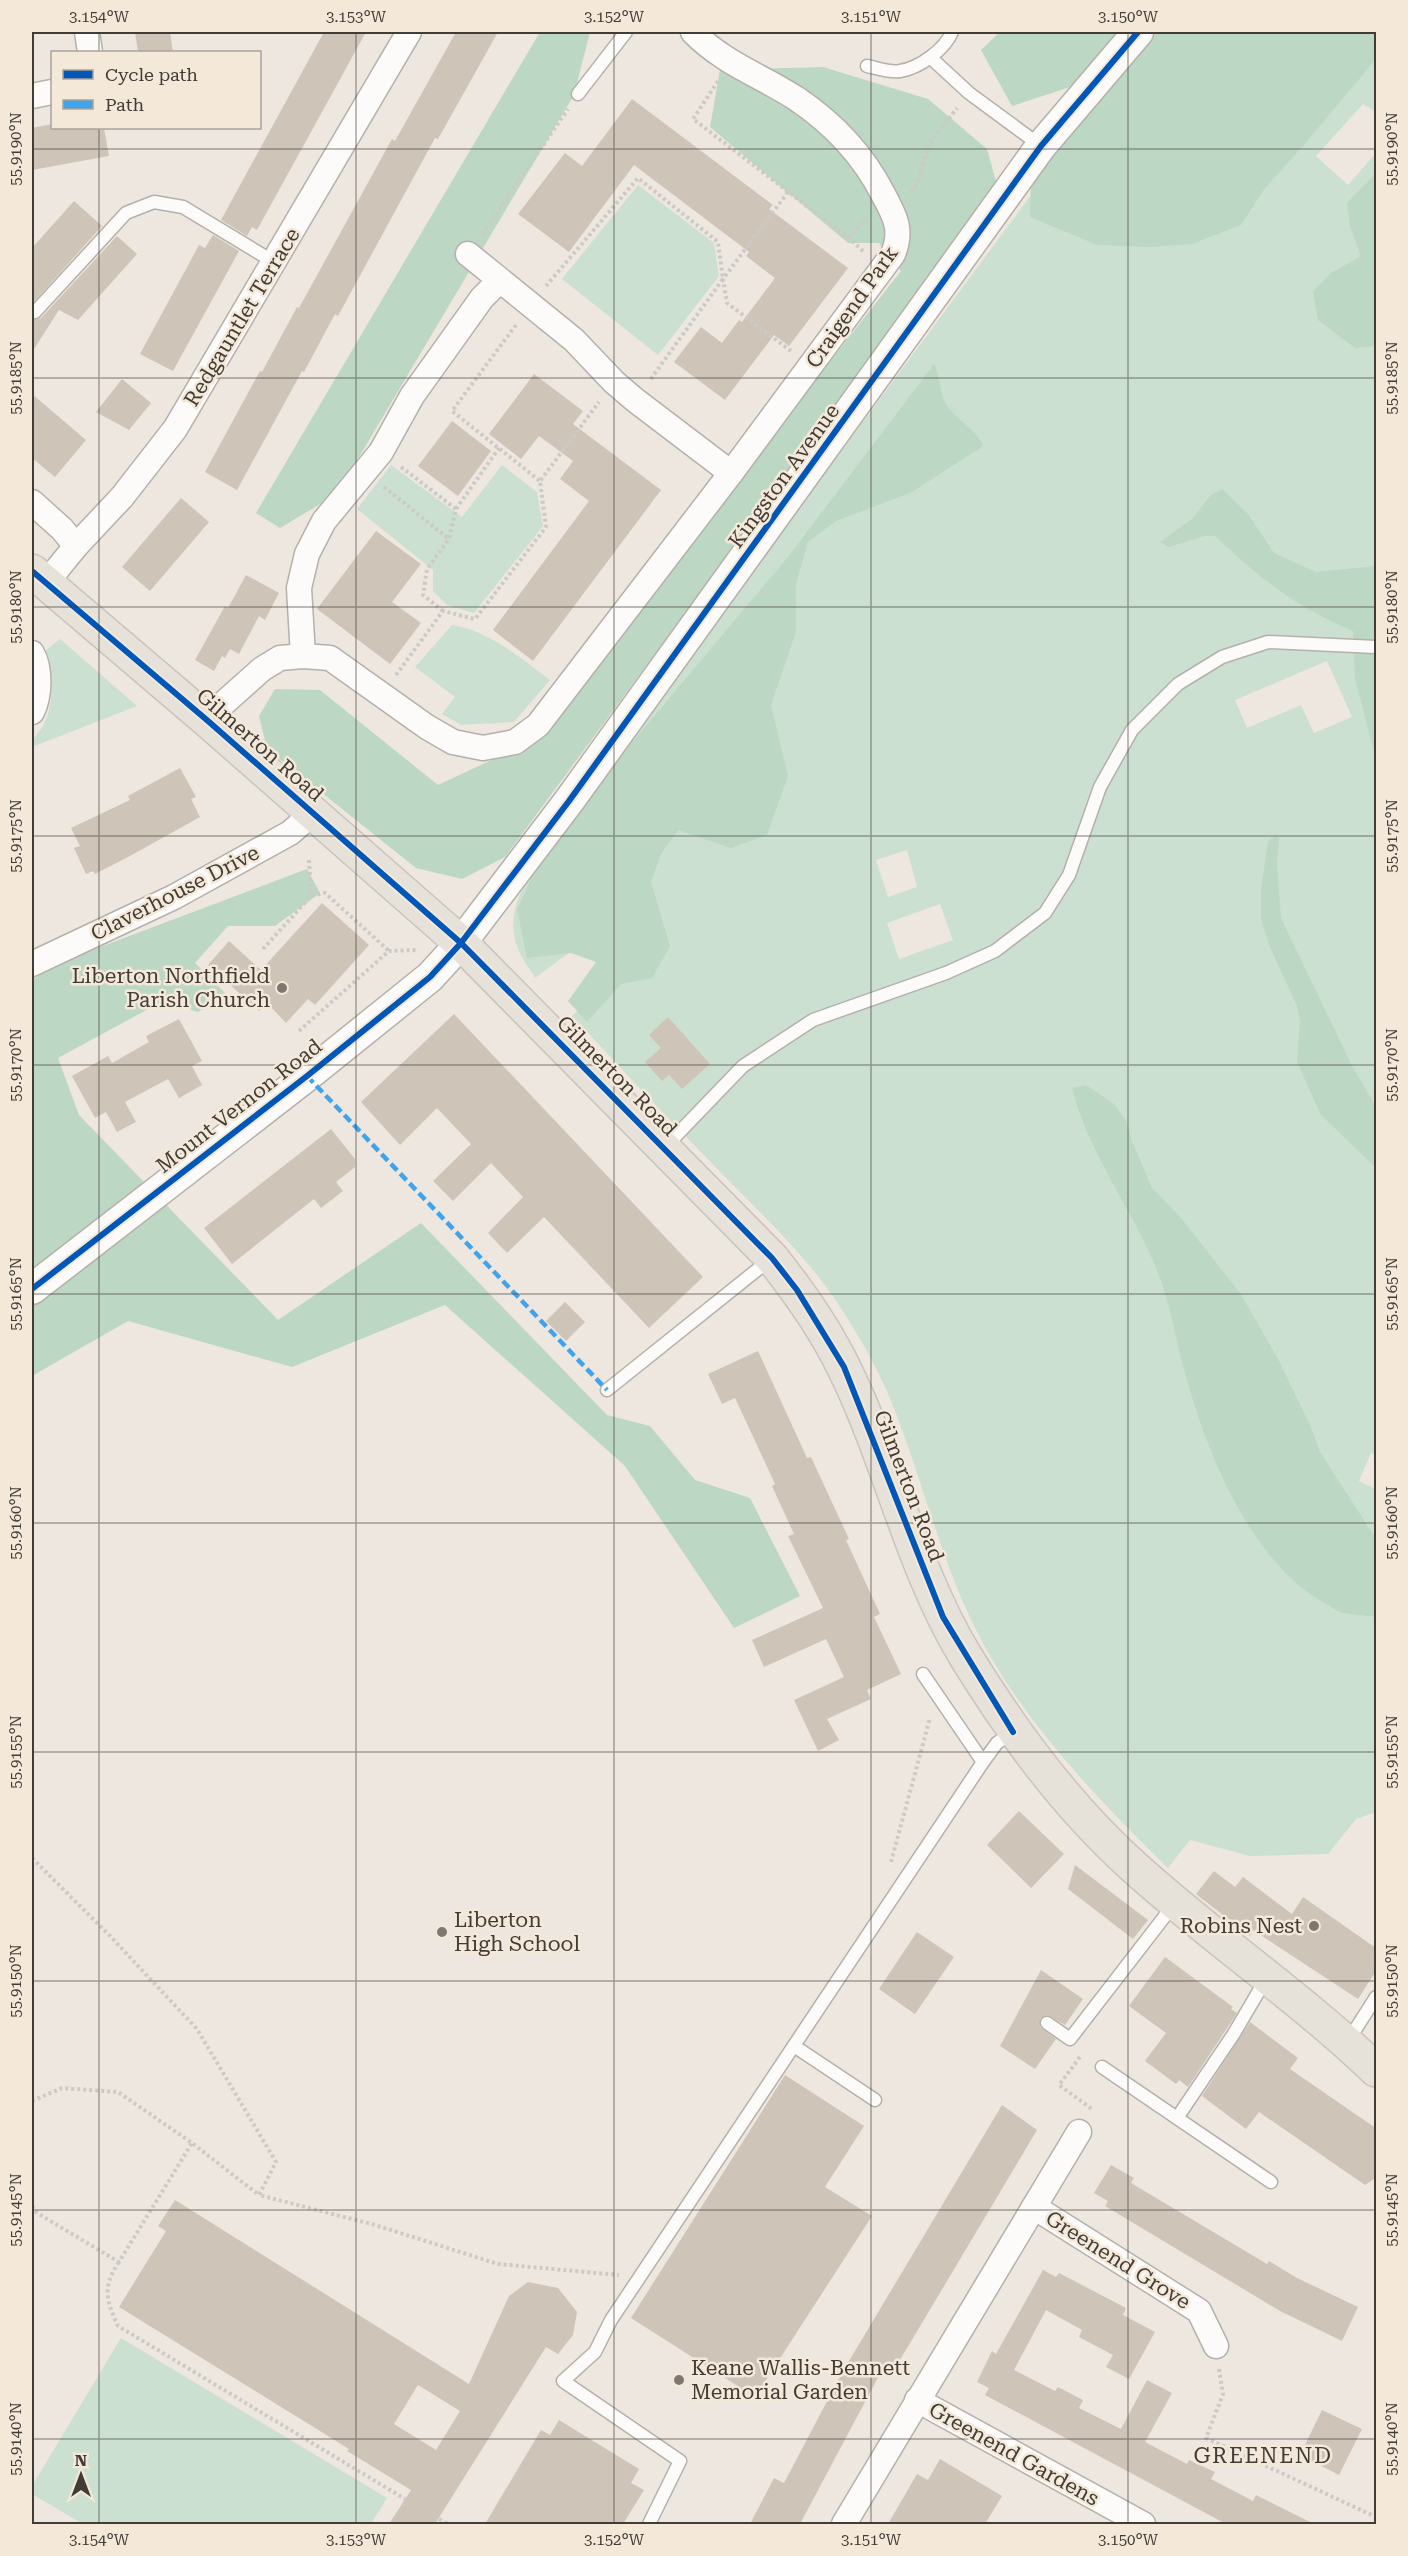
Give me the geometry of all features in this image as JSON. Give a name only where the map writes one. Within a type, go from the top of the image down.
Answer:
[{"type":"main road","name":"Gilmerton Road","points":[[39,577],[208,721],[461,943],[772,1258],[797,1290],[844,1366],[943,1617],[1013,1732],[1090,1824],[1133,1866],[1347,2042],[1377,2070]]},
{"type":"street","points":[[87,32],[90,51]]},
{"type":"street","name":"Redgauntlet Terrace","points":[[39,577],[76,546],[122,497],[176,429],[409,32]]},
{"type":"street","name":"Craigend Park","points":[[208,721],[225,702],[262,669],[280,658],[303,656],[330,658],[427,728],[453,742],[483,748],[515,742],[538,725],[731,473],[893,254],[899,240],[897,221],[870,169],[843,136],[797,99],[730,63],[693,32]]},
{"type":"street","name":"Kingston Avenue","points":[[461,943],[569,801],[830,442],[1041,146],[1138,32]]},
{"type":"street","points":[[32,96],[51,92]]},
{"type":"street","points":[[468,254],[574,340],[614,382],[635,400],[731,473]]},
{"type":"street","points":[[303,656],[299,588],[307,554],[324,521],[381,452],[412,396],[482,298],[499,281]]},
{"type":"street","points":[[32,502],[62,529],[76,546]]},
{"type":"street","points":[[32,653],[36,660],[38,674],[34,703]]},
{"type":"street","name":"Claverhouse Drive","points":[[32,964],[174,897],[290,833],[313,813]]},
{"type":"street","name":"Mount Vernon Road","points":[[32,1289],[307,1076],[430,977],[461,943]]},
{"type":"street","name":"Greenend Grove","points":[[917,2400],[1079,2132]]},
{"type":"street","name":"Greenend Grove","points":[[1034,2207],[1199,2311],[1216,2346]]},
{"type":"street","name":"Greenend Gardens","points":[[844,2524],[917,2400],[1104,2515],[1143,2524]]},
{"type":"lane","points":[[578,94],[626,32]]},
{"type":"lane","points":[[867,66],[900,71],[931,58],[949,40],[952,32]]},
{"type":"lane","points":[[931,58],[969,93],[1041,146]]},
{"type":"lane","points":[[35,312],[126,213],[154,202],[183,207],[274,262]]},
{"type":"lane","points":[[664,1147],[742,1066],[813,1020],[946,973],[995,951],[1045,913],[1069,874],[1100,788],[1132,730],[1178,684],[1222,657],[1268,642],[1377,647]]},
{"type":"lane","points":[[607,1390],[772,1258]]},
{"type":"lane","points":[[923,1674],[982,1762]]},
{"type":"lane","points":[[649,2524],[680,2461],[563,2381],[595,2352],[611,2320],[982,1762],[997,1743],[1013,1732]]},
{"type":"lane","points":[[1047,2024],[1070,2039],[1176,1902]]},
{"type":"lane","points":[[1177,2118],[1233,2035],[1268,1976]]},
{"type":"lane","points":[[1347,2042],[1377,1996]]},
{"type":"lane","points":[[794,2046],[874,2100]]},
{"type":"lane","points":[[1102,2067],[1271,2182]]},
{"type":"path","points":[[730,63],[693,119],[849,238],[882,269]]},
{"type":"path","points":[[849,238],[872,210],[915,188],[930,143],[969,93]]},
{"type":"path","points":[[468,254],[578,94]]},
{"type":"path","points":[[540,480],[452,411],[531,305],[638,178],[718,242],[727,303],[810,366]]},
{"type":"path","points":[[635,400],[788,192]]},
{"type":"path","points":[[499,448],[456,509],[449,539],[427,569],[423,595],[443,611],[476,619],[546,527],[540,480],[614,382]]},
{"type":"path","points":[[381,452],[456,509]]},
{"type":"path","points":[[365,472],[449,539]]},
{"type":"path","points":[[381,694],[443,611]]},
{"type":"path","points":[[309,860],[310,896]]},
{"type":"path","points":[[263,949],[310,896],[325,893],[388,951]]},
{"type":"path","points":[[299,1031],[388,951],[406,951],[461,943]]},
{"type":"path","points":[[906,1877],[890,1863],[937,1695]]},
{"type":"path","points":[[32,1858],[110,1935],[197,2029],[276,2162],[259,2195]]},
{"type":"path","points":[[1059,2085],[1072,2067]]},
{"type":"path","points":[[32,2101],[62,2088],[118,2092],[259,2195],[375,2226],[498,2264],[640,2277]]},
{"type":"path","points":[[192,2144],[109,2277],[108,2303],[118,2326],[405,2499]]},
{"type":"path","points":[[32,2206],[37,2213],[119,2262]]},
{"type":"path","points":[[1216,2346],[1223,2394],[1206,2438],[1377,2517]]},
{"type":"path","points":[[439,2519],[448,2524]]},
{"type":"green space","points":[[540,32],[590,32],[574,95],[337,494],[280,528],[256,513]]},
{"type":"green space","points":[[1000,32],[1122,32],[1070,87],[1012,106],[981,50]]},
{"type":"green space","points":[[1150,32],[1376,32],[1376,59],[1265,188],[1241,225],[1192,244],[1150,247],[1097,245],[1030,217],[1031,177]]},
{"type":"green space","points":[[1376,32],[1376,112],[1363,104],[1316,156],[1348,185],[1376,153],[1376,1455],[1371,1453],[1359,1481],[1376,1489],[1376,1812],[1356,1819],[1328,1854],[1250,1856],[1190,1840],[1168,1868],[1088,1786],[1015,1695],[976,1630],[953,1578],[907,1443],[885,1387],[871,1358],[838,1304],[783,1236],[572,1016],[617,975],[585,941],[535,978],[520,953],[514,936],[513,924],[518,900],[541,856],[1057,160]],"holes":[[[1327,661],[1352,717],[1314,733],[1301,705],[1247,728],[1235,700]],[[907,850],[917,887],[888,897],[876,860]],[[940,904],[953,940],[899,959],[887,923]]]},
{"type":"green space","points":[[823,67],[928,99],[987,149],[998,189],[505,857],[462,879],[416,868],[267,749],[259,716],[275,689],[320,690],[438,785],[532,741],[901,271],[879,243],[848,243],[710,127],[720,70]]},
{"type":"green space","points":[[1376,173],[1376,346],[1355,348],[1318,320],[1313,292],[1331,273],[1361,256],[1350,226],[1347,203]]},
{"type":"green space","points":[[638,185],[714,243],[719,276],[658,355],[562,279]]},
{"type":"green space","points":[[934,364],[944,400],[983,446],[912,492],[836,521],[808,542],[796,584],[796,632],[771,705],[788,776],[767,835],[731,848],[678,830],[661,854],[651,882],[670,946],[652,978],[621,984],[587,1022],[568,1001],[596,962],[571,953],[527,958],[517,909],[535,871],[634,740],[788,557]]},
{"type":"green space","points":[[391,465],[462,517],[502,465],[537,492],[543,526],[474,613],[447,605],[433,591],[433,570],[357,509]]},
{"type":"green space","points":[[1222,489],[1248,514],[1274,553],[1316,572],[1376,566],[1376,758],[1355,679],[1353,631],[1313,612],[1279,590],[1215,536],[1204,536],[1169,547],[1160,542],[1192,519],[1211,495]]},
{"type":"green space","points":[[452,625],[492,639],[550,680],[514,722],[461,725],[442,714],[455,697],[415,667]]},
{"type":"green space","points":[[60,639],[137,706],[32,747],[50,708],[51,679],[46,650]]},
{"type":"green space","points":[[1275,836],[1279,838],[1277,864],[1281,918],[1352,1066],[1376,1107],[1376,1168],[1321,1115],[1297,1062],[1300,1021],[1297,1006],[1269,945],[1261,919],[1261,891],[1268,841]]},
{"type":"green space","points":[[307,869],[320,893],[275,926],[228,926],[195,963],[226,994],[198,1012],[163,1001],[58,1058],[79,1115],[278,1320],[421,1223],[607,1415],[650,1426],[695,1480],[750,1498],[800,1596],[734,1628],[625,1466],[445,1305],[292,1367],[128,1321],[32,1376],[32,979],[95,949]]},
{"type":"green space","points":[[1086,1085],[1114,1104],[1126,1121],[1152,1188],[1181,1218],[1240,1293],[1277,1357],[1311,1427],[1320,1452],[1376,1539],[1376,1617],[1338,1611],[1296,1583],[1273,1560],[1253,1533],[1236,1503],[1220,1472],[1196,1409],[1157,1270],[1099,1158],[1079,1112],[1072,1088]]},
{"type":"green space","points":[[121,2338],[387,2498],[371,2524],[83,2524],[32,2494],[32,2486]]},
{"type":"building","points":[[135,32],[170,32],[173,51],[138,51]]},
{"type":"building","points":[[324,32],[366,32],[257,230],[252,227],[247,236],[221,220]]},
{"type":"building","points":[[456,32],[498,32],[438,139],[435,138],[338,316],[335,314],[304,372],[302,371],[237,490],[205,472],[392,139],[395,141]]},
{"type":"building","points":[[632,99],[773,205],[769,209],[848,268],[789,346],[774,335],[725,400],[674,362],[701,327],[722,343],[739,320],[742,322],[775,278],[746,256],[749,252],[634,165],[569,252],[518,214],[565,153],[582,166]]},
{"type":"building","points":[[51,124],[51,129],[104,129],[109,156],[32,170],[32,128]]},
{"type":"building","points":[[74,201],[102,226],[32,304],[32,248]]},
{"type":"building","points":[[213,235],[239,251],[173,371],[140,354],[199,245],[205,248]]},
{"type":"building","points":[[117,236],[137,254],[78,320],[59,310],[32,352],[32,319],[41,318]]},
{"type":"building","points":[[534,374],[583,411],[573,424],[661,490],[533,661],[493,630],[589,501],[560,479],[573,461],[539,436],[521,459],[489,434]]},
{"type":"building","points":[[122,379],[151,403],[129,430],[96,412]]},
{"type":"building","points":[[32,394],[86,440],[55,477],[32,458]]},
{"type":"building","points":[[452,421],[491,451],[458,496],[418,466]]},
{"type":"building","points":[[181,498],[209,522],[150,591],[122,567]]},
{"type":"building","points":[[376,531],[421,564],[392,602],[421,623],[390,664],[317,609]]},
{"type":"building","points":[[246,575],[279,593],[265,620],[259,616],[239,654],[230,649],[225,658],[222,656],[214,671],[195,660],[225,606],[228,608]]},
{"type":"building","points":[[180,768],[196,797],[191,799],[200,817],[95,874],[93,871],[86,874],[74,848],[80,846],[71,828],[130,800],[128,796]]},
{"type":"building","name":"Liberton Northfield Parish Church","points":[[322,903],[369,945],[315,1005],[308,999],[286,1023],[268,1004],[259,1011],[208,965],[229,941],[261,970]]},
{"type":"building","points":[[454,1014],[703,1277],[649,1328],[544,1217],[507,1253],[488,1233],[523,1197],[491,1163],[453,1201],[433,1181],[471,1144],[437,1108],[400,1145],[361,1102]]},
{"type":"building","points":[[668,1017],[710,1064],[682,1089],[669,1075],[662,1081],[645,1062],[661,1048],[649,1035]]},
{"type":"building","points":[[179,1019],[202,1061],[192,1066],[202,1085],[179,1098],[168,1079],[125,1102],[136,1122],[117,1132],[106,1112],[95,1118],[72,1076],[108,1056],[112,1063],[149,1042],[146,1036]]},
{"type":"building","points":[[331,1129],[355,1159],[355,1167],[336,1182],[343,1191],[321,1208],[314,1199],[232,1264],[204,1228]]},
{"type":"building","points":[[565,1302],[585,1322],[566,1341],[546,1321]]},
{"type":"building","points":[[758,1351],[807,1458],[811,1457],[849,1539],[846,1540],[880,1614],[874,1617],[901,1674],[867,1690],[871,1699],[827,1719],[839,1740],[818,1751],[794,1700],[844,1677],[826,1639],[764,1667],[752,1640],[823,1608],[788,1536],[794,1534],[772,1486],[775,1484],[735,1398],[722,1404],[708,1374]]},
{"type":"building","points":[[1019,1811],[1064,1854],[1031,1888],[987,1845]]},
{"type":"building","points":[[1075,1865],[1148,1920],[1133,1939],[1068,1889]]},
{"type":"building","name":"Robins Nest","points":[[1214,1871],[1235,1887],[1243,1877],[1292,1914],[1303,1897],[1376,1948],[1376,1971],[1358,1999],[1253,1930],[1250,1936],[1196,1894]]},
{"type":"building","points":[[917,1932],[954,1957],[915,2014],[879,1989]]},
{"type":"building","points":[[1165,1957],[1233,2007],[1231,2009],[1237,2013],[1188,2087],[1179,2080],[1176,2084],[1145,2061],[1166,2033],[1129,2006]]},
{"type":"building","points":[[1041,1970],[1083,1999],[1065,2025],[1048,2015],[1040,2019],[1040,2027],[1056,2039],[1035,2069],[1000,2046]]},
{"type":"building","points":[[1250,2022],[1298,2058],[1290,2069],[1377,2129],[1377,2177],[1365,2185],[1259,2112],[1246,2129],[1202,2096]]},
{"type":"building","points":[[785,2075],[864,2126],[825,2187],[872,2216],[755,2397],[631,2318]]},
{"type":"building","points":[[1002,2105],[1037,2130],[891,2375],[882,2370],[800,2524],[750,2524],[774,2478],[784,2483],[843,2371]]},
{"type":"building","points":[[1111,2165],[1134,2178],[1131,2183],[1267,2264],[1269,2261],[1297,2278],[1358,2307],[1342,2341],[1280,2311],[1105,2206],[1108,2201],[1094,2193]]},
{"type":"building","points":[[175,2200],[469,2384],[509,2296],[528,2282],[558,2288],[577,2312],[573,2335],[558,2354],[546,2347],[435,2524],[389,2524],[411,2490],[347,2451],[349,2449],[119,2307],[166,2231],[158,2226]],"holes":[[[418,2385],[460,2411],[436,2450],[394,2424]]]},
{"type":"building","points":[[1043,2270],[1056,2277],[1059,2273],[1126,2308],[1123,2315],[1155,2332],[1129,2379],[1106,2367],[1113,2355],[1079,2337],[1082,2330],[1046,2310],[1014,2370],[1055,2391],[1058,2387],[1083,2400],[1079,2408],[1121,2429],[1147,2380],[1172,2393],[1145,2442],[1187,2464],[1189,2460],[1215,2472],[1211,2479],[1253,2501],[1256,2495],[1314,2524],[1226,2524],[985,2395],[989,2388],[977,2382],[992,2351],[996,2354]]},
{"type":"building","points":[[1322,2410],[1362,2429],[1339,2475],[1300,2455]]},
{"type":"building","points":[[559,2420],[639,2469],[631,2483],[644,2490],[623,2524],[485,2524],[541,2430],[550,2435]]},
{"type":"building","points":[[940,2459],[1002,2496],[985,2524],[888,2524],[917,2474],[928,2480]]},
{"type":"marked path","points":[[307,1076],[607,1390]]},
{"type":"cycle path","points":[[32,1289],[307,1076],[430,977],[461,943],[569,801],[1041,146],[1138,32]]},
{"type":"cycle path","points":[[32,571],[208,721],[461,943],[772,1258],[797,1290],[844,1367],[943,1617],[1013,1732]]},
{"type":"place","name":"Liberton Northfield Parish Church","points":[[282,988]]},
{"type":"place","name":"Robins Nest","points":[[1314,1926]]},
{"type":"place","name":"Liberton High School","points":[[442,1932]]},
{"type":"place","name":"Keane Wallis-Bennett Memorial Garden","points":[[679,2380]]},
{"type":"district","name":"GREENEND","points":[[1263,2455]]}]
